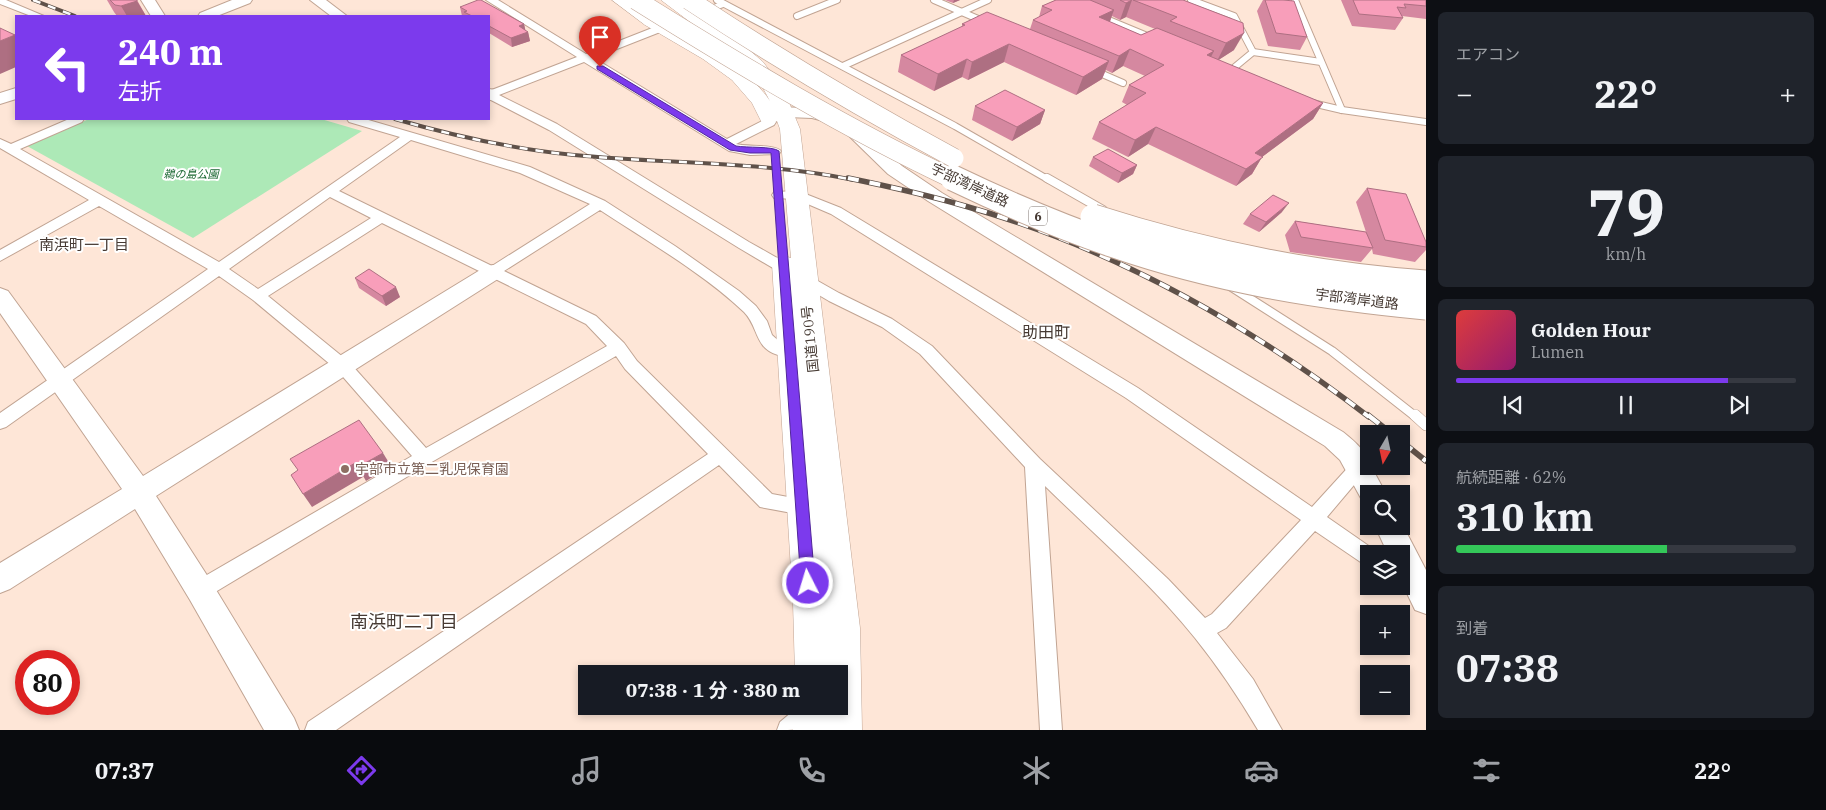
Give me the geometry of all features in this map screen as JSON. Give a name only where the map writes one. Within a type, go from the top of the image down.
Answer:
[{"type":"highway","name":"国道190号","points":[[620,0],[681,19],[744,54],[756,65],[774,88],[775,151],[788,195]]},
{"type":"highway","name":"6","points":[[636,0],[681,19],[722,6]]},
{"type":"highway","name":"国道190号","points":[[669,0],[681,19]]},
{"type":"highway","name":"宇部湾岸道路","points":[[722,6],[872,114],[1007,184],[1064,207],[1152,236],[1252,261],[1360,278],[1426,283]]},
{"type":"highway","name":"宇部湾岸道路","points":[[681,19],[816,108],[876,140],[989,194],[1083,233],[1154,257],[1244,280],[1317,295],[1426,307]]},
{"type":"highway","name":"国道190号","points":[[774,115],[790,129],[788,195],[794,274],[830,509],[842,628],[844,730]]},
{"type":"highway","name":"国道190号","points":[[794,274],[791,352],[810,602],[809,665]]},
{"type":"street","points":[[148,0],[157,15]]},
{"type":"street","points":[[208,15],[245,0]]},
{"type":"street","points":[[317,0],[339,15]]},
{"type":"street","points":[[491,0],[733,148],[750,151],[775,151]]},
{"type":"street","points":[[3,4],[36,15]]},
{"type":"street","points":[[490,94],[681,19]]},
{"type":"street","points":[[0,99],[15,93]]},
{"type":"street","points":[[490,95],[553,127],[736,240],[794,274],[887,323],[926,350],[1034,464],[1161,586],[1202,630],[1244,687],[1271,730]]},
{"type":"street","points":[[727,144],[774,115],[812,113],[836,119],[854,131],[896,170],[935,196],[1304,419],[1349,452],[1368,485]]},
{"type":"street","points":[[5,146],[75,120]]},
{"type":"street","points":[[357,120],[525,170],[600,204],[670,249],[734,296],[751,310],[759,321],[765,338],[776,348],[791,352]]},
{"type":"street","points":[[0,422],[410,135]]},
{"type":"street","points":[[5,146],[220,269],[258,296],[343,366],[424,458]]},
{"type":"street","points":[[330,192],[591,320],[618,348],[631,365],[767,501],[802,508],[830,509]]},
{"type":"street","points":[[788,195],[836,211],[1132,393],[1360,551]]},
{"type":"street","points":[[0,256],[99,200]]},
{"type":"street","points":[[0,579],[600,204]]},
{"type":"street","points":[[258,296],[380,218]]},
{"type":"street","points":[[0,296],[139,492],[200,590],[282,730]]},
{"type":"street","points":[[200,590],[424,458],[618,348]]},
{"type":"street","points":[[316,730],[720,455]]},
{"type":"street","points":[[1034,464],[1051,730]]},
{"type":"street","points":[[1202,630],[1219,621],[1314,519],[1359,467]]},
{"type":"street","points":[[1394,535],[1417,580]]},
{"type":"lane","points":[[796,16],[837,0]]},
{"type":"lane","points":[[934,0],[988,24]]},
{"type":"lane","points":[[843,66],[988,0]]},
{"type":"lane","points":[[1191,0],[1234,16],[1252,52]]},
{"type":"lane","points":[[1295,0],[1342,110]]},
{"type":"lane","points":[[722,6],[843,66],[955,126],[1165,246]]},
{"type":"lane","points":[[1095,15],[1158,41]]},
{"type":"lane","points":[[1230,71],[1252,52],[1321,62]]},
{"type":"lane","points":[[1087,67],[1123,83]]},
{"type":"lane","points":[[1221,67],[1238,75]]},
{"type":"lane","points":[[1307,101],[1342,110],[1426,122]]},
{"type":"lane","points":[[1181,256],[1280,315],[1330,349],[1426,426]]},
{"type":"green space","name":"鵜の島公園","points":[[87,120],[324,120],[362,131],[193,238],[27,146]]},
{"type":"building","points":[[110,0],[137,1],[121,6],[115,5]]},
{"type":"building","points":[[481,0],[524,24],[519,26],[528,32],[511,38],[490,27],[490,15],[470,15],[460,7]]},
{"type":"building","points":[[1056,0],[1090,0],[1114,10],[1099,17],[1141,35],[1157,28],[1214,51],[1207,55],[1323,103],[1255,153],[1263,157],[1246,169],[1156,127],[1135,140],[1099,122],[1146,93],[1129,85],[1164,65],[1130,49],[1119,56],[1033,20],[1052,10],[1042,6]]},
{"type":"building","points":[[1120,0],[1132,0],[1126,3]]},
{"type":"building","points":[[1133,0],[1183,0],[1243,23],[1244,33],[1226,43],[1170,21],[1177,17]]},
{"type":"building","points":[[1265,0],[1294,1],[1307,37],[1276,33]]},
{"type":"building","points":[[1353,0],[1426,0],[1426,6],[1404,4],[1406,8],[1397,7],[1403,18],[1359,14]]},
{"type":"building","points":[[987,12],[1109,61],[1083,77],[1009,44],[972,62],[967,59],[938,74],[901,55],[965,25],[962,24]]},
{"type":"building","points":[[0,28],[15,35],[0,41]]},
{"type":"building","points":[[1005,90],[1045,110],[1017,127],[975,106]]},
{"type":"building","points":[[1108,149],[1137,165],[1122,173],[1093,157]]},
{"type":"building","points":[[1367,188],[1406,194],[1426,242],[1426,247],[1385,240]]},
{"type":"building","points":[[1273,195],[1289,203],[1266,222],[1250,214]]},
{"type":"building","points":[[1295,221],[1366,232],[1373,248],[1301,237]]},
{"type":"building","points":[[369,269],[396,287],[382,296],[355,278]]},
{"type":"building","points":[[359,420],[383,453],[358,467],[355,463],[303,494],[291,475],[298,470],[290,459]]},
{"type":"railway","points":[[33,0],[72,15]]},
{"type":"railway","points":[[399,120],[484,141],[551,152],[609,158],[784,169],[854,180]]},
{"type":"railway","points":[[848,178],[936,198],[1020,223],[1126,267],[1177,292],[1227,320],[1323,383],[1369,417]]},
{"type":"railway","points":[[1368,415],[1381,425]]},
{"type":"railway","points":[[1410,448],[1426,461]]},
{"type":"place","name":"宇部市立第二乳児保育園","points":[[345,469]]},
{"type":"district","name":"南浜町一丁目","points":[[84,244]]},
{"type":"district","name":"助田町","points":[[1046,332]]},
{"type":"district","name":"南浜町二丁目","points":[[404,621]]},
{"type":"route","points":[[600,67],[733,148],[750,151],[775,151],[808,583]]}]
